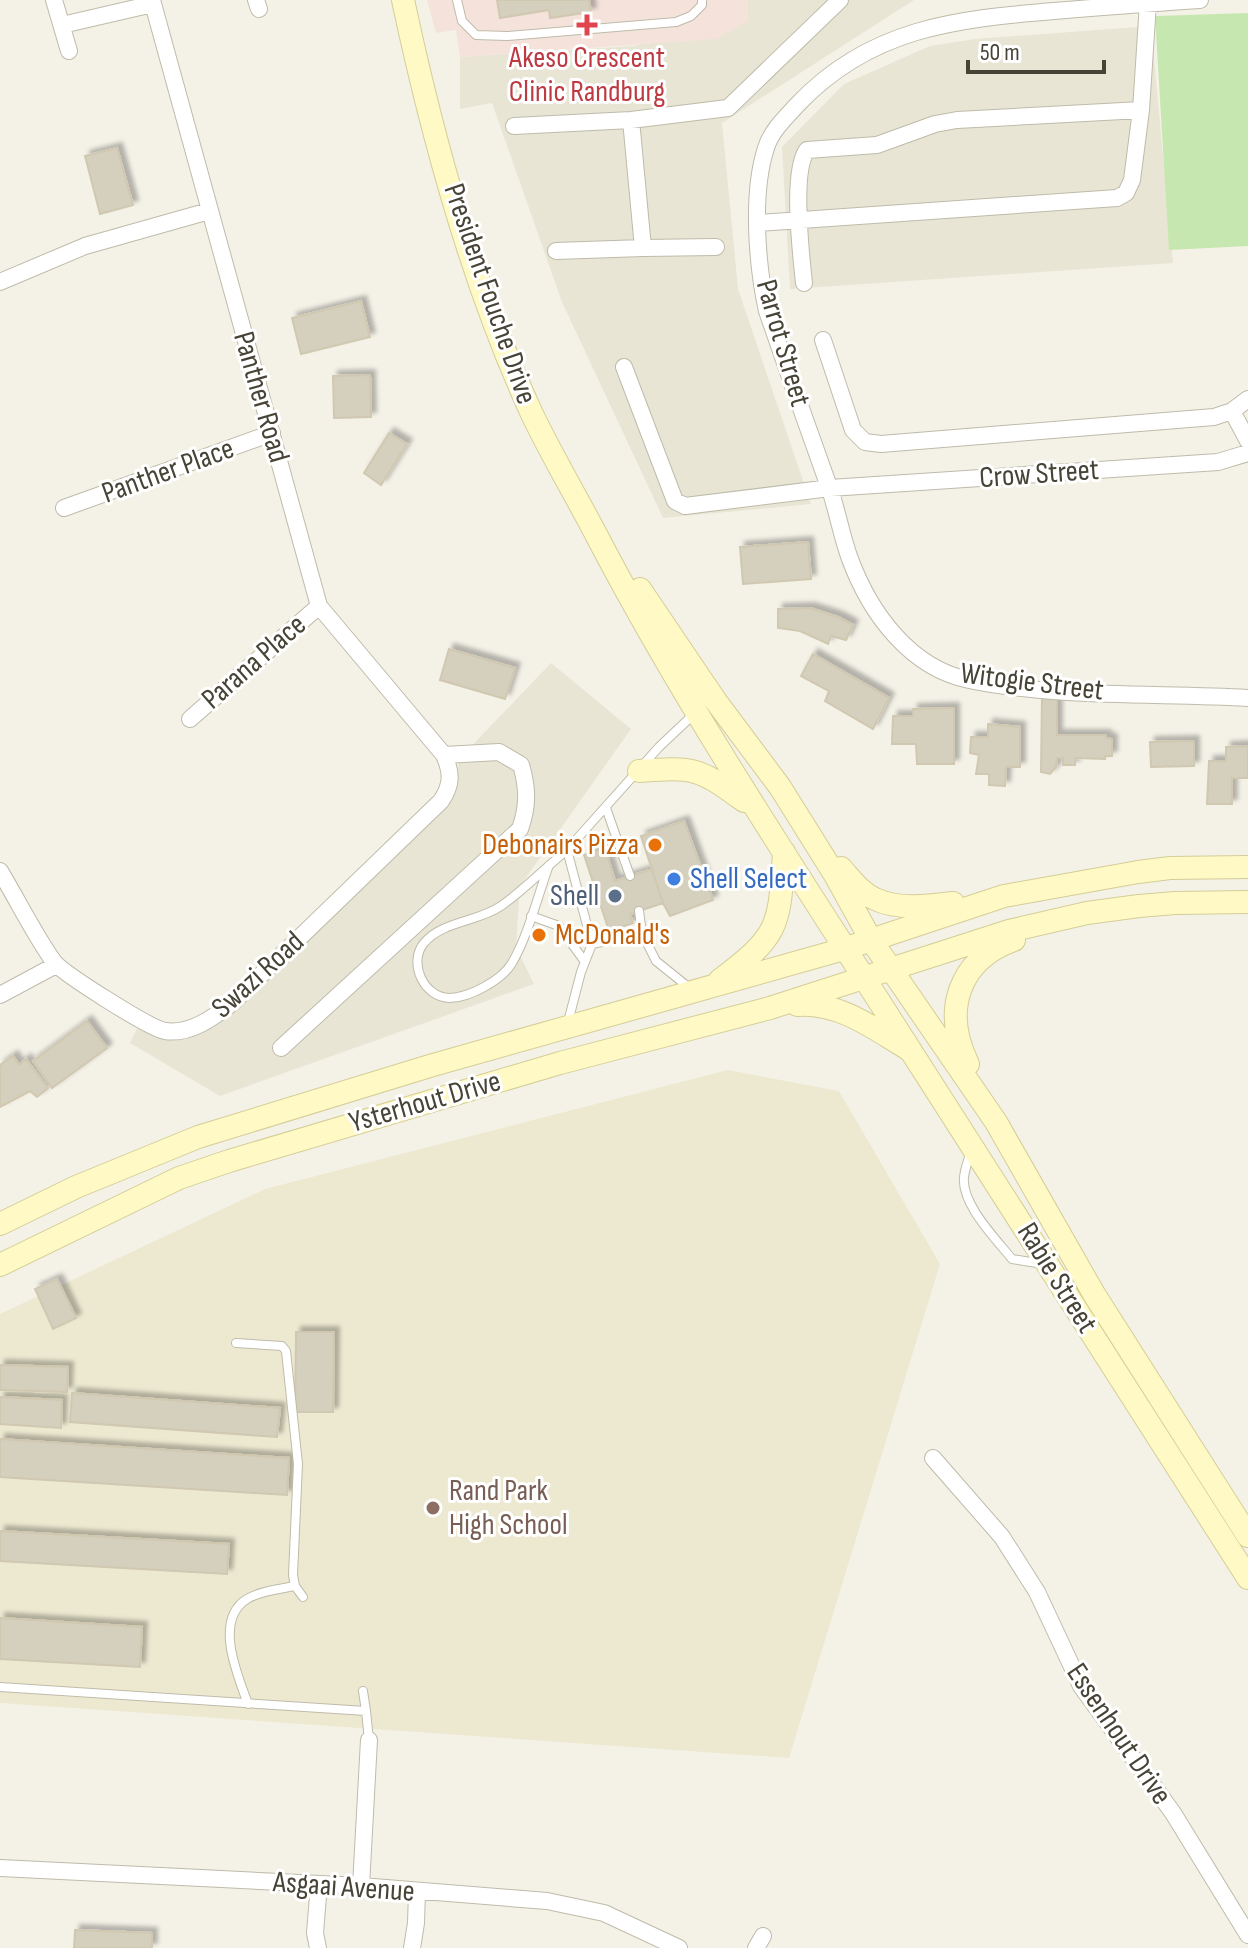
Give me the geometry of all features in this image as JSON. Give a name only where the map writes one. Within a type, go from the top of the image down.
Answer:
[{"type":"main road","name":"President Fouche Drive","points":[[396,0],[410,34]]},
{"type":"main road","name":"President Fouche Drive","points":[[403,0],[458,211],[482,287],[533,415],[623,588],[695,713],[864,978]]},
{"type":"main road","name":"President Fouche Drive","points":[[601,543],[635,581],[715,700],[780,787],[871,940],[891,968]]},
{"type":"main road","points":[[639,771],[697,771],[710,776],[761,813]]},
{"type":"main road","points":[[811,839],[863,891],[891,905],[928,906],[1004,896],[1160,869],[1248,867]]},
{"type":"main road","points":[[702,989],[752,954],[773,930],[780,906],[784,852]]},
{"type":"main road","name":"Ysterhout Drive","points":[[0,1224],[76,1187],[198,1137],[433,1065],[844,949],[1004,896]]},
{"type":"main road","points":[[996,1122],[957,1037],[956,1009],[963,981],[976,962],[1000,945],[1087,913],[1175,903],[1248,902]]},
{"type":"main road","name":"Ysterhout Drive","points":[[0,1265],[179,1178],[229,1161],[546,1067],[770,1008],[1009,931],[1087,913]]},
{"type":"main road","name":"Rabie Street","points":[[891,968],[996,1122],[1094,1294],[1248,1536]]},
{"type":"main road","name":"Rabie Street","points":[[864,978],[1248,1578]]},
{"type":"main road","points":[[770,1008],[803,1005],[843,1011],[912,1052]]},
{"type":"street","points":[[54,0],[69,51]]},
{"type":"street","points":[[514,126],[631,120],[728,108],[840,0]]},
{"type":"street","name":"Parrot Street","points":[[830,488],[767,311],[763,291],[758,223],[763,159],[774,132],[806,96],[855,58],[892,40],[958,20],[1200,0]]},
{"type":"street","points":[[62,25],[152,2]]},
{"type":"street","name":"Panther Road","points":[[152,2],[319,606],[444,755]]},
{"type":"street","points":[[758,223],[1117,198],[1126,193],[1132,180],[1141,110],[1148,3]]},
{"type":"street","points":[[804,283],[798,220],[801,166],[807,150],[877,145],[935,124],[957,120],[1141,110]]},
{"type":"street","points":[[631,120],[643,248]]},
{"type":"street","points":[[0,282],[85,246],[209,211]]},
{"type":"street","points":[[556,251],[716,247]]},
{"type":"street","points":[[823,340],[853,430],[865,442],[881,444],[1198,418],[1232,411],[1248,399]]},
{"type":"street","name":"Crow Street","points":[[624,367],[675,501],[685,506],[830,488],[1218,462],[1248,453]]},
{"type":"street","points":[[1232,411],[1248,441]]},
{"type":"street","name":"Panther Place","points":[[64,508],[272,433]]},
{"type":"street","name":"Witogie Street","points":[[830,488],[850,558],[864,591],[894,636],[937,669],[968,680],[1057,690],[1248,698]]},
{"type":"street","name":"Parana Place","points":[[190,719],[319,606]]},
{"type":"street","points":[[281,1048],[520,829],[527,811],[527,782],[521,765],[499,752],[444,755]]},
{"type":"street","name":"Swazi Road","points":[[0,871],[56,965],[127,1011],[165,1031],[186,1029],[208,1022],[232,1003],[441,801],[451,778],[444,755]]},
{"type":"street","points":[[0,995],[56,965]]},
{"type":"street","name":"Essenhout Drive","points":[[933,1458],[1002,1537],[1041,1600],[1081,1686],[1173,1813],[1248,1935]]},
{"type":"street","points":[[361,1886],[369,1740]]},
{"type":"street","name":"Asgaai Avenue","points":[[0,1868],[361,1886],[538,1900],[576,1906],[625,1922],[679,1948]]},
{"type":"street","points":[[318,1948],[315,1933],[319,1884]]},
{"type":"street","points":[[412,1948],[417,1892]]},
{"type":"lane","points":[[457,0],[462,21],[476,35],[507,36],[676,22],[691,16],[702,5],[702,0]]},
{"type":"lane","points":[[549,865],[512,964],[500,977],[463,995],[447,998],[435,994],[422,981],[416,963],[421,945],[433,933],[501,906],[549,865],[567,850],[659,747],[695,713],[715,700]]},
{"type":"lane","points":[[606,808],[630,876]]},
{"type":"lane","points":[[567,850],[592,944],[567,1027]]},
{"type":"lane","points":[[639,911],[642,933],[656,961],[702,989]]},
{"type":"lane","points":[[531,916],[559,926],[585,962]]},
{"type":"lane","points":[[592,944],[642,933]]},
{"type":"lane","points":[[972,1146],[964,1187],[975,1212],[1012,1259],[1048,1264]]},
{"type":"lane","points":[[236,1343],[282,1346],[286,1351],[298,1464],[293,1562],[295,1586],[303,1597]]},
{"type":"lane","points":[[248,1704],[231,1652],[232,1618],[246,1600],[295,1586]]},
{"type":"lane","points":[[0,1687],[366,1711]]},
{"type":"lane","points":[[363,1691],[369,1740]]},
{"type":"shaded area","name":"Akeso Crescent Clinic Randburg","points":[[427,0],[748,0],[748,21],[717,39],[460,57],[456,30],[436,33]]},
{"type":"shaded area","points":[[748,0],[914,0],[722,123],[738,289],[811,504],[663,518],[562,302],[492,103],[460,109],[460,57],[633,46],[748,21]]},
{"type":"shaded area","points":[[1151,26],[1173,263],[790,289],[782,147],[844,84],[930,46],[975,39]]},
{"type":"shaded area","points":[[551,663],[631,729],[520,886],[516,947],[534,984],[220,1096],[130,1043],[139,1025],[217,1022],[456,789],[459,753],[460,758]]},
{"type":"shaded area","name":"Rand Park High School","points":[[728,1070],[839,1091],[940,1264],[789,1758],[0,1703],[0,1314],[265,1189]]},
{"type":"green space","points":[[1248,13],[1248,246],[1169,250],[1155,16]]},
{"type":"building","points":[[497,0],[589,0],[591,12],[550,18],[549,10],[500,18]]},
{"type":"building","points":[[117,148],[133,205],[100,214],[85,156]]},
{"type":"building","points":[[361,301],[370,337],[301,354],[292,318]]},
{"type":"building","points":[[370,375],[371,417],[334,418],[333,376]]},
{"type":"building","points":[[389,433],[407,444],[381,485],[364,473]]},
{"type":"building","points":[[808,542],[811,579],[743,584],[740,547]]},
{"type":"building","points":[[810,608],[853,625],[846,640],[831,636],[828,644],[800,631],[778,628],[778,609]]},
{"type":"building","points":[[449,649],[515,668],[505,699],[440,680]]},
{"type":"building","points":[[813,654],[889,698],[873,729],[825,701],[829,691],[801,676]]},
{"type":"building","points":[[1042,696],[1057,697],[1057,735],[1106,735],[1106,738],[1112,739],[1112,756],[1105,756],[1105,759],[1075,758],[1075,765],[1063,765],[1063,758],[1057,758],[1056,767],[1050,774],[1041,772]]},
{"type":"building","points":[[954,708],[954,764],[917,764],[916,744],[892,744],[893,716],[913,716],[913,709]]},
{"type":"building","points":[[988,724],[1020,727],[1020,767],[1006,767],[1005,786],[989,785],[989,774],[976,774],[979,755],[970,753],[971,737],[988,737]]},
{"type":"building","points":[[1194,741],[1194,766],[1151,767],[1150,742]]},
{"type":"building","points":[[1248,746],[1248,778],[1232,778],[1232,804],[1207,804],[1209,761],[1226,761],[1226,747]]},
{"type":"building","points":[[684,821],[713,900],[670,916],[641,836]]},
{"type":"building","points":[[605,848],[615,881],[652,869],[663,903],[630,914],[633,923],[609,931],[584,855]]},
{"type":"building","points":[[87,1021],[107,1048],[52,1088],[33,1061]]},
{"type":"building","points":[[13,1056],[19,1065],[26,1059],[48,1088],[37,1097],[30,1091],[0,1107],[0,1065]]},
{"type":"building","points":[[57,1279],[76,1318],[53,1329],[35,1289]]},
{"type":"building","points":[[296,1332],[334,1332],[333,1412],[295,1412]]},
{"type":"building","points":[[0,1365],[68,1367],[67,1392],[0,1390]]},
{"type":"building","points":[[72,1393],[280,1408],[277,1437],[70,1422]]},
{"type":"building","points":[[0,1397],[62,1400],[61,1428],[0,1424]]},
{"type":"building","points":[[0,1439],[289,1458],[287,1495],[0,1477]]},
{"type":"building","points":[[0,1531],[229,1544],[227,1574],[0,1561]]},
{"type":"building","points":[[0,1618],[142,1627],[140,1667],[0,1659]]},
{"type":"building","points":[[75,1930],[152,1933],[152,1948],[74,1948]]},
{"type":"place","name":"Akeso Crescent Clinic Randburg","points":[[587,25]]},
{"type":"place","name":"Debonairs Pizza","points":[[655,845]]},
{"type":"place","name":"Shell Select","points":[[674,879]]},
{"type":"place","name":"Shell","points":[[615,896]]},
{"type":"place","name":"McDonald's","points":[[539,935]]},
{"type":"place","name":"Rand Park High School","points":[[433,1508]]}]
